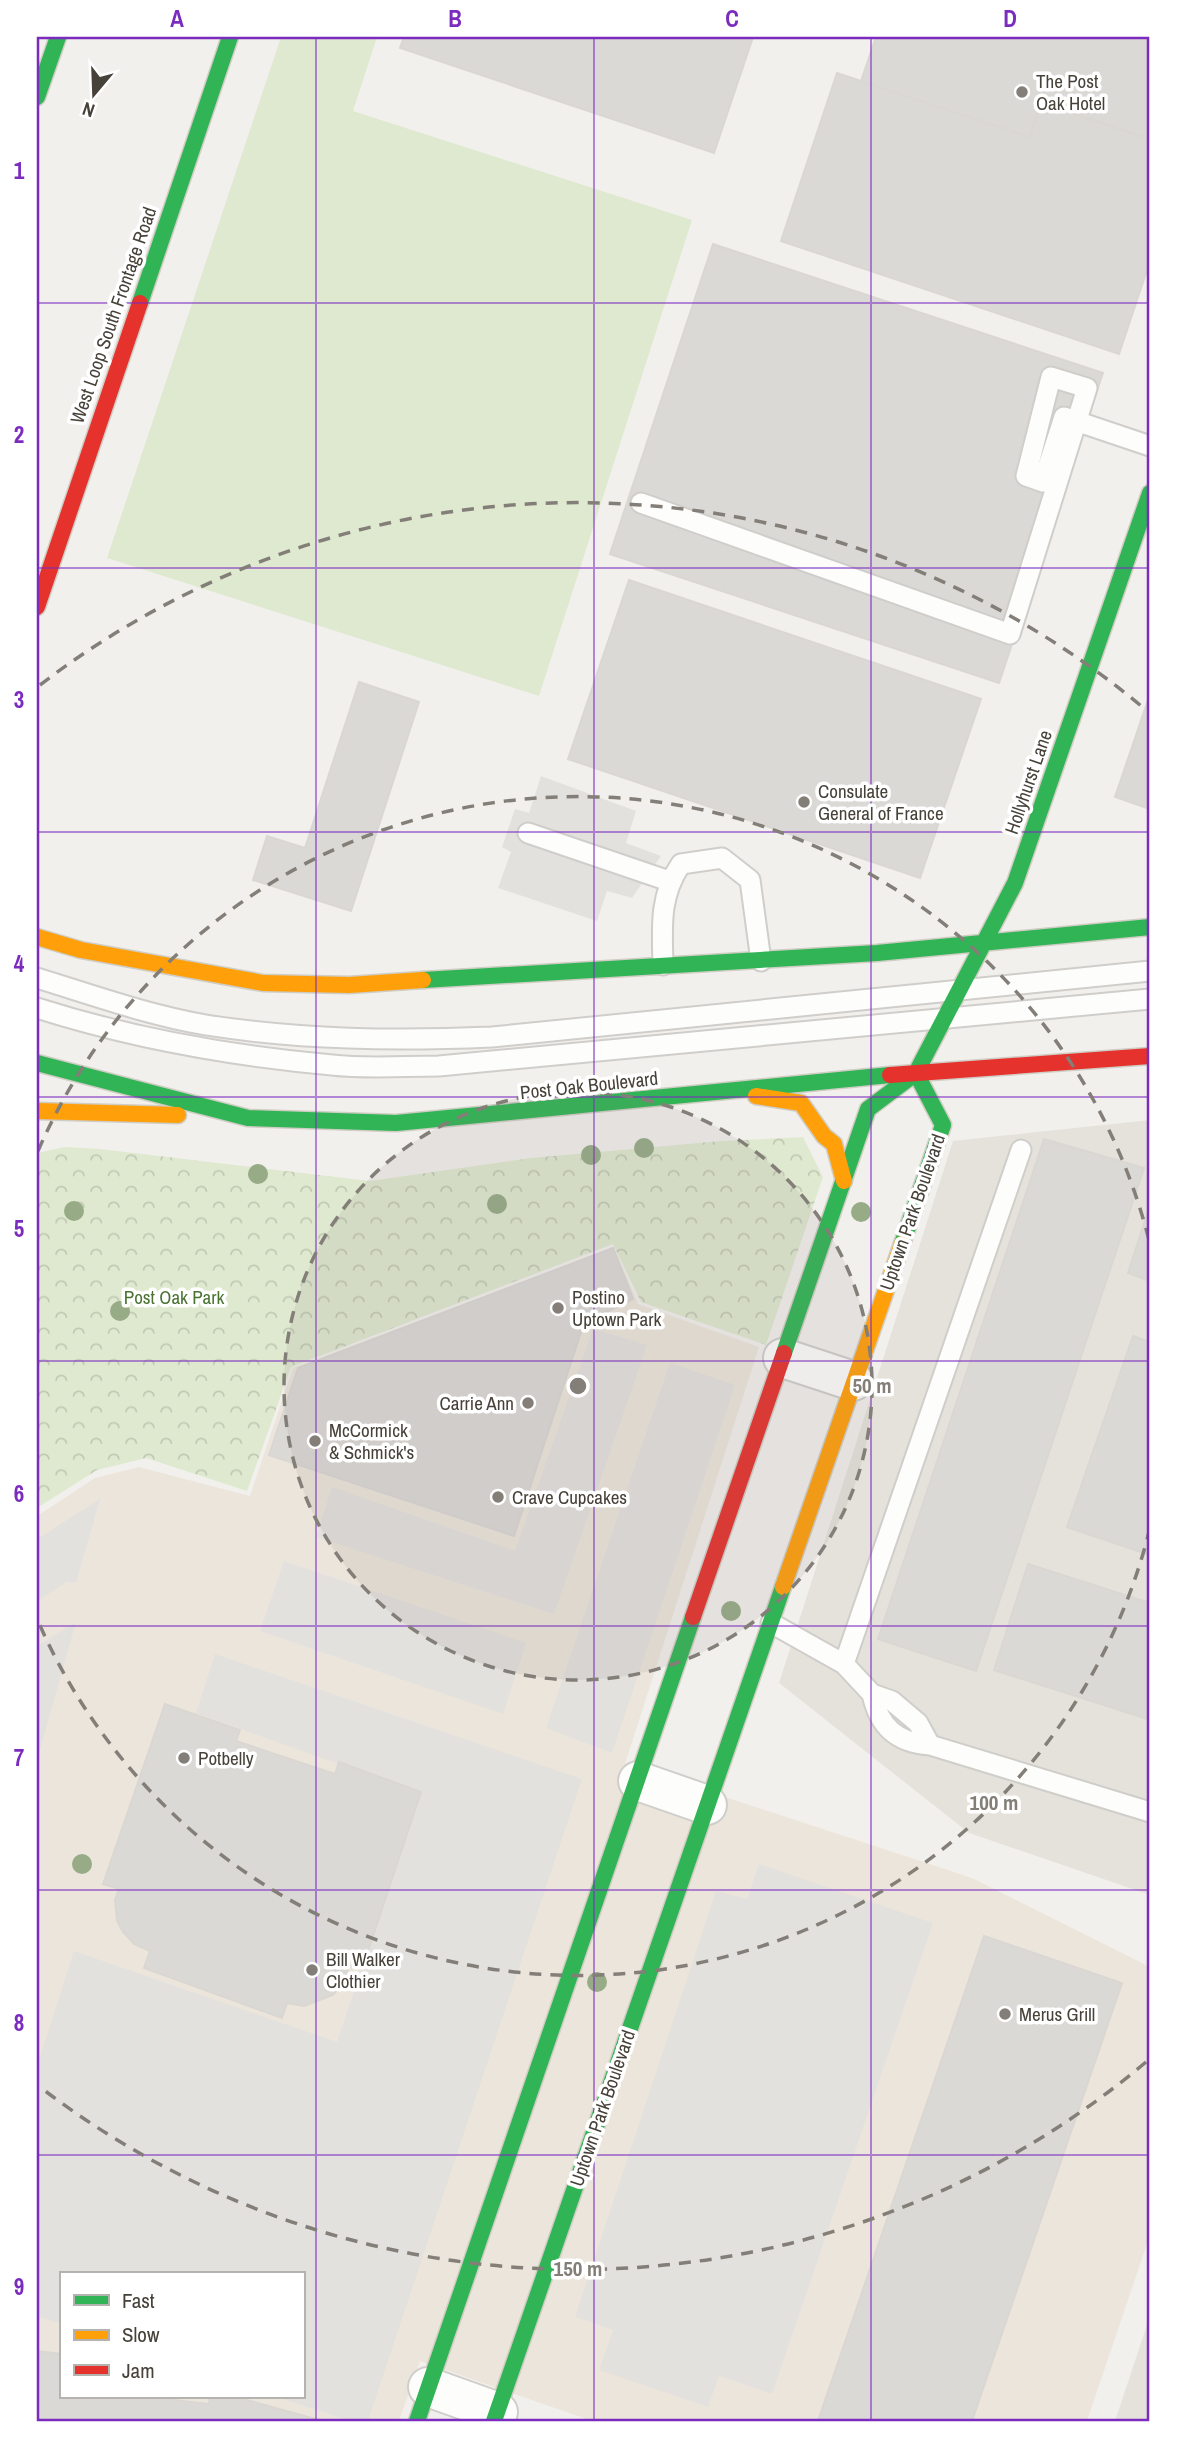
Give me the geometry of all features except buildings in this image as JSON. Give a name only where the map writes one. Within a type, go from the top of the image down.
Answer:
[{"type":"main road","points":[[37,97],[58,37]]},
{"type":"main road","name":"West Loop South Frontage Road","points":[[37,607],[230,37]]},
{"type":"main road","name":"Hollyhurst Lane","points":[[916,1073],[1016,883],[1146,520],[1150,493]]},
{"type":"main road","points":[[37,937],[81,950],[263,983],[349,985],[761,961],[1150,927]]},
{"type":"main road","name":"Post Oak Boulevard","points":[[37,1063],[248,1118],[396,1123],[729,1092],[827,1079],[1150,1056]]},
{"type":"main road","name":"Uptown Park Boulevard","points":[[423,2404],[868,1110],[916,1073],[943,1125],[496,2417]]},
{"type":"main road","points":[[729,1092],[801,1103],[824,1136],[834,1144],[844,1181]]},
{"type":"main road","points":[[37,1111],[248,1118]]},
{"type":"street","points":[[783,1358],[853,1381]]},
{"type":"street","points":[[638,1781],[707,1805]]},
{"type":"street","name":"Uptown Park Boulevard","points":[[423,2404],[496,2417]]},
{"type":"lane","points":[[640,503],[1010,634],[1047,518],[1075,427],[1079,414],[1083,401],[1087,388],[1051,377],[1026,476],[1043,482],[1064,417],[1075,420],[1086,424],[1093,426],[1150,446]]},
{"type":"lane","points":[[528,833],[669,881]]},
{"type":"lane","points":[[663,965],[664,896],[669,881],[681,864],[722,858],[750,880],[761,961]]},
{"type":"lane","points":[[37,978],[129,1007],[204,1024],[287,1036],[396,1041],[492,1037],[1150,971]]},
{"type":"lane","points":[[37,1008],[205,1048],[334,1066],[439,1066],[522,1061],[1150,999]]},
{"type":"lane","points":[[844,1664],[1021,1150]]},
{"type":"lane","points":[[771,1623],[844,1664],[872,1694],[880,1720],[903,1741],[930,1745],[1150,1812]]},
{"type":"shaded area","points":[[541,776],[636,811],[626,843],[661,856],[632,898],[607,891],[597,921],[498,888],[511,852],[502,847],[515,809],[529,813]]},
{"type":"shaded area","points":[[1150,1120],[1150,1895],[969,1833],[779,1683],[953,1141]]},
{"type":"shaded area","points":[[614,1247],[638,1304],[759,1347],[625,1764],[972,1878],[1150,1967],[1150,2235],[1087,2421],[592,2421],[420,2361],[399,2421],[37,2421],[37,1516],[95,1478],[139,1467],[250,1496],[293,1368]]},
{"type":"shaded area","points":[[593,1329],[647,1345],[554,1614],[316,1537],[332,1487],[515,1551]]},
{"type":"shaded area","points":[[670,1363],[735,1385],[612,1753],[546,1728]]},
{"type":"shaded area","points":[[100,1499],[76,1583],[67,1582],[37,1601],[37,1539]]},
{"type":"shaded area","points":[[284,1561],[526,1643],[503,1714],[260,1631]]},
{"type":"shaded area","points":[[76,1622],[37,1760],[37,1646]]},
{"type":"shaded area","points":[[215,1654],[582,1779],[368,2421],[350,2421],[280,2398],[304,2398],[304,2272],[60,2272],[60,2324],[37,2316],[37,2066],[74,1951],[337,2042],[420,1793],[196,1713]]},
{"type":"shaded area","points":[[759,1864],[933,1923],[772,2394],[719,2376],[708,2407],[599,2370],[613,2330],[575,2317],[716,1891],[747,1899]]},
{"type":"shaded area","points":[[1150,2316],[1150,2421],[1115,2421]]},
{"type":"green space","points":[[281,37],[377,37],[353,111],[692,220],[539,696],[107,558]]},
{"type":"green space","name":"Post Oak Park","points":[[803,1137],[823,1177],[766,1345],[641,1302],[613,1244],[291,1367],[247,1491],[146,1458],[97,1470],[37,1508],[37,1153],[65,1147],[100,1149],[370,1181],[531,1158],[721,1141]]},
{"type":"traffic: fast","points":[[37,97],[58,37]]},
{"type":"traffic: fast","points":[[140,303],[230,37]]},
{"type":"traffic: fast","points":[[784,1353],[868,1109],[916,1073],[1015,883],[1150,493]]},
{"type":"traffic: fast","points":[[423,980],[877,953],[1150,927]]},
{"type":"traffic: fast","points":[[37,1063],[248,1118],[396,1123],[890,1075]]},
{"type":"traffic: fast","points":[[902,1244],[943,1125],[916,1073]]},
{"type":"traffic: fast","points":[[494,2421],[783,1587]]},
{"type":"traffic: fast","points":[[417,2421],[693,1617]]},
{"type":"traffic: slow","points":[[37,937],[81,950],[263,983],[349,985],[423,980]]},
{"type":"traffic: slow","points":[[756,1096],[801,1103],[824,1136],[834,1144],[844,1181]]},
{"type":"traffic: slow","points":[[37,1111],[178,1115]]},
{"type":"traffic: slow","points":[[783,1587],[902,1244]]},
{"type":"traffic: jam","points":[[37,607],[140,303]]},
{"type":"traffic: jam","points":[[890,1075],[1150,1056]]},
{"type":"traffic: jam","points":[[693,1617],[784,1353]]},
{"type":"place","name":"The Post Oak Hotel","points":[[1022,92]]},
{"type":"place","name":"Consulate General of France","points":[[804,802]]},
{"type":"place","name":"Postino Uptown Park","points":[[558,1308]]},
{"type":"place","name":"Carrie Ann","points":[[528,1403]]},
{"type":"place","name":"McCormick & Schmick's","points":[[315,1441]]},
{"type":"place","name":"Crave Cupcakes","points":[[498,1497]]},
{"type":"place","name":"Potbelly","points":[[184,1758]]},
{"type":"place","name":"Bill Walker Clothier","points":[[312,1970]]},
{"type":"place","name":"Merus Grill","points":[[1005,2014]]}]
